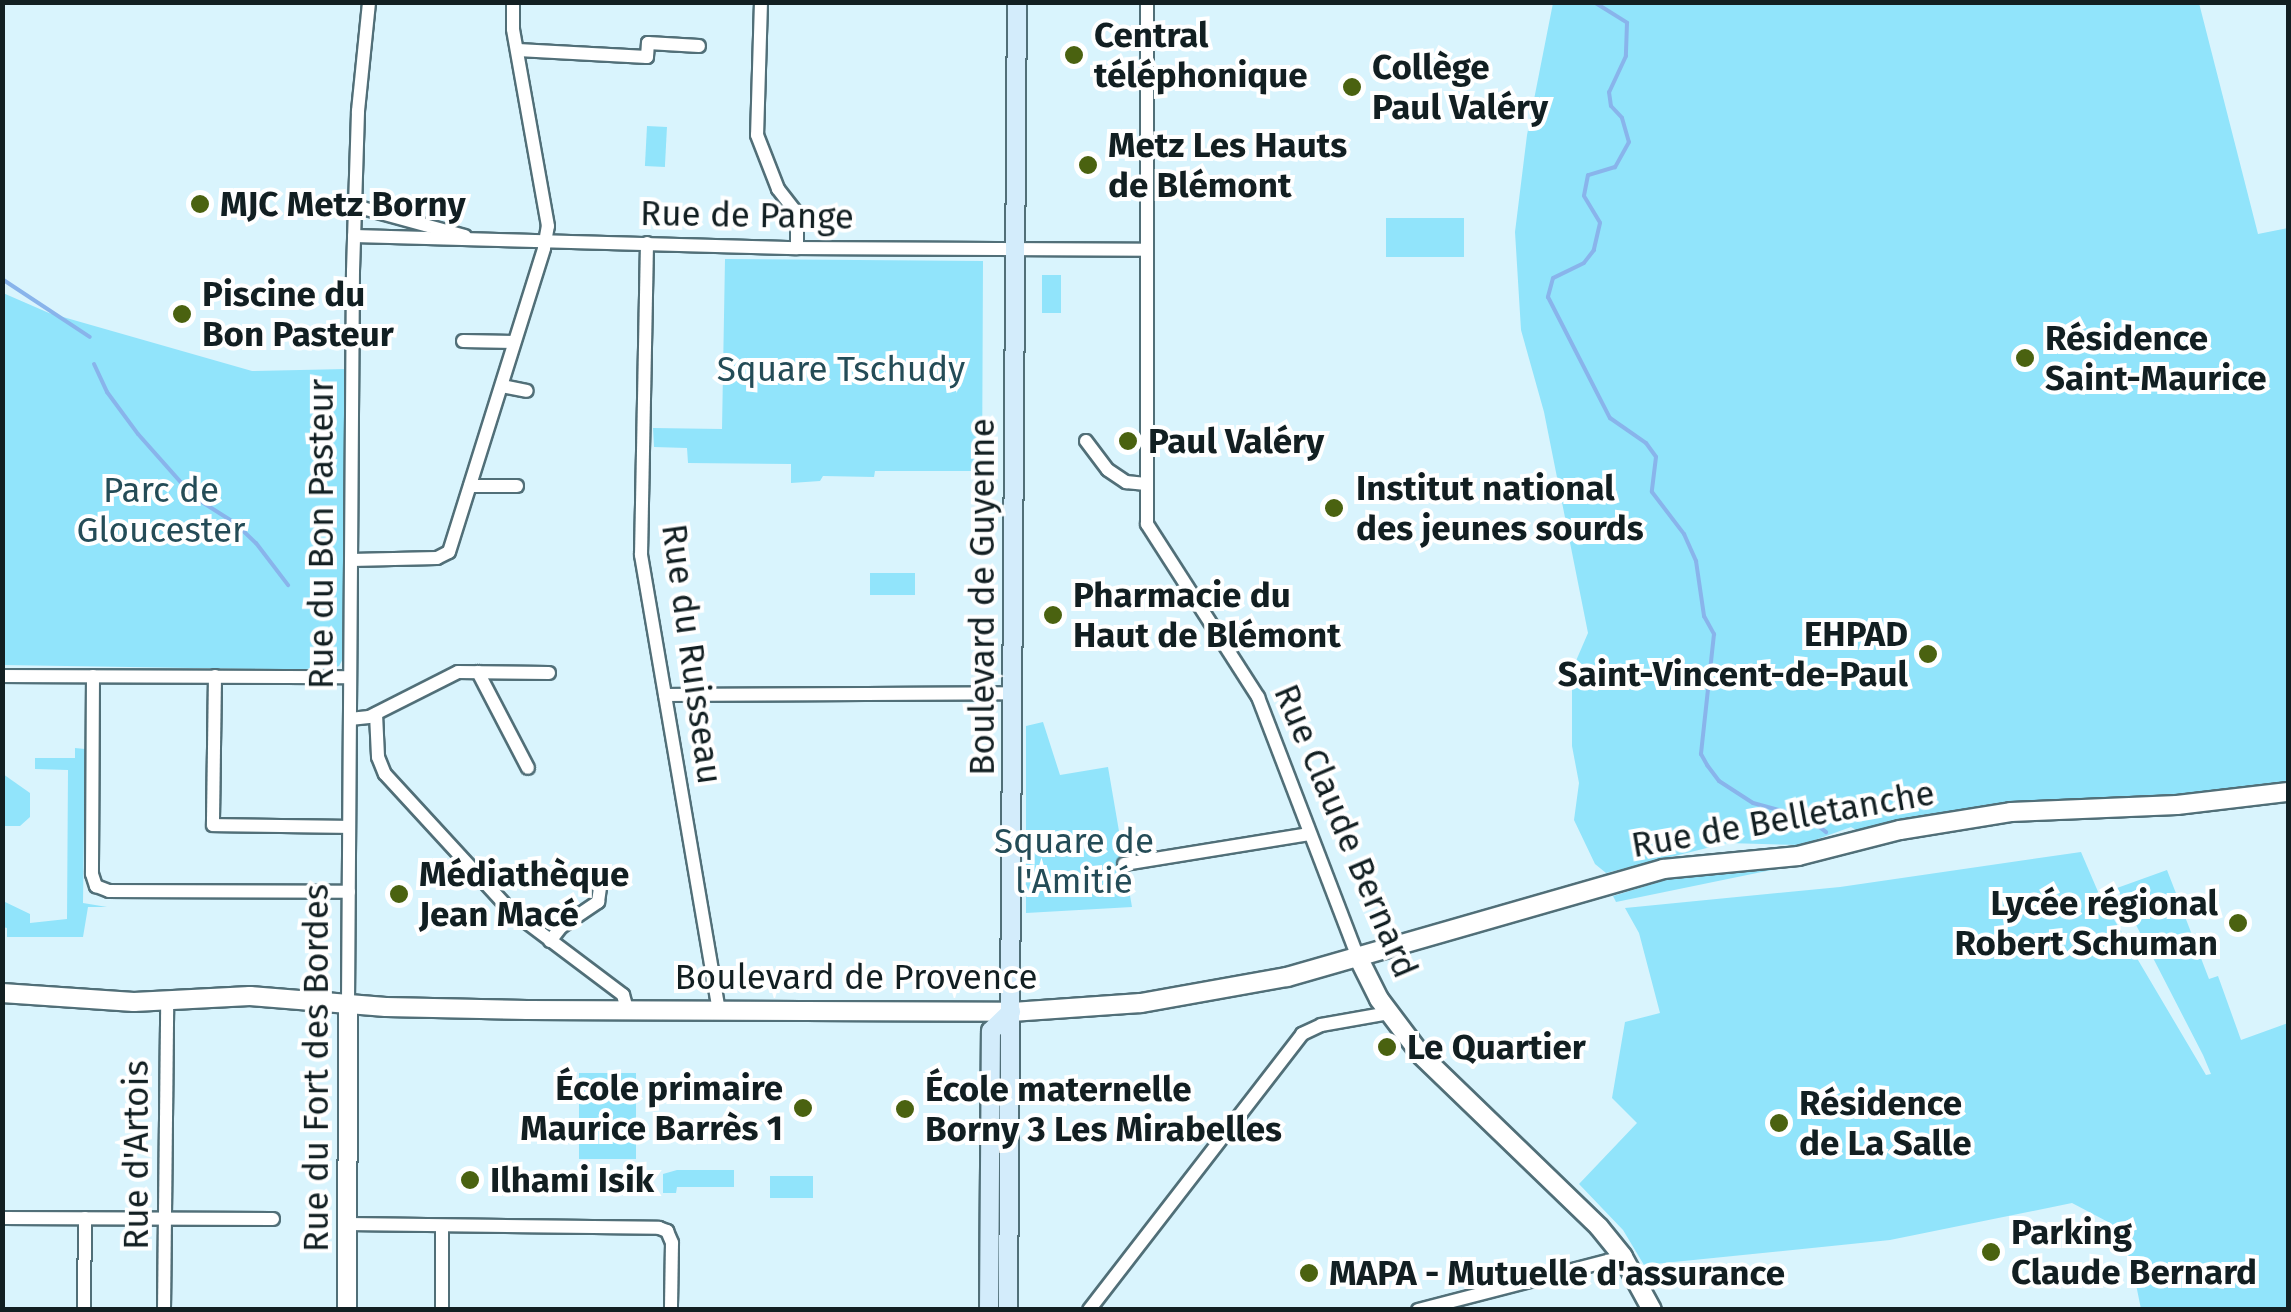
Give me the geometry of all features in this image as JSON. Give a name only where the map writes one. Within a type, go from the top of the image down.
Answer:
[{"type":"main road","name":"Boulevard de Guyenne","points":[[988,1310],[999,1223],[1011,1012],[1017,2]]},
{"type":"main road","name":"Boulevard de Guyenne","points":[[999,1223],[1008,1310]]},
{"type":"street","name":"Rue du Bon Pasteur","points":[[349,827],[354,236],[369,2]]},
{"type":"street","points":[[351,560],[442,557],[451,547],[546,240],[535,132],[518,50],[513,2]]},
{"type":"street","points":[[761,2],[757,135],[761,156],[797,213],[797,248]]},
{"type":"street","name":"Rue Claude Bernard","points":[[1148,2],[1145,250],[1149,532],[1258,696],[1358,957],[1389,1014],[1438,1075],[1567,1194],[1622,1256],[1652,1310]]},
{"type":"street","points":[[518,50],[647,58],[648,43],[699,46]]},
{"type":"street","name":"Rue de Pange","points":[[355,206],[478,239]]},
{"type":"street","name":"Rue de Pange","points":[[354,236],[797,248],[1016,248]]},
{"type":"street","name":"Rue du Ruisseau","points":[[646,242],[641,555],[719,1010]]},
{"type":"street","points":[[1016,248],[1145,250]]},
{"type":"street","points":[[463,341],[514,342]]},
{"type":"street","points":[[502,386],[528,391]]},
{"type":"street","points":[[1086,441],[1108,470],[1126,482],[1146,484]]},
{"type":"street","points":[[470,486],[516,486]]},
{"type":"street","points":[[478,672],[528,768]]},
{"type":"street","points":[[350,719],[376,714],[450,675],[549,673]]},
{"type":"street","points":[[2,676],[350,677]]},
{"type":"street","points":[[93,676],[92,874],[96,886],[109,891],[349,892]]},
{"type":"street","points":[[215,676],[213,825],[349,827]]},
{"type":"street","points":[[665,695],[1014,693]]},
{"type":"street","points":[[376,714],[378,757],[385,774],[480,880],[550,942],[623,995],[628,1009]]},
{"type":"street","name":"Rue de Belletanche","points":[[1358,957],[1680,866],[1798,856],[1900,830],[2011,812],[2177,805],[2288,792]]},
{"type":"street","name":"Rue du Fort des Bordes","points":[[347,1310],[349,827]]},
{"type":"street","points":[[1124,864],[1310,834]]},
{"type":"street","points":[[550,942],[561,927],[598,902],[602,872]]},
{"type":"street","name":"Boulevard de Provence","points":[[2,996],[167,1002],[250,996],[447,1009],[1011,1012],[1179,1000],[1358,957]]},
{"type":"street","name":"Rue d'Artois","points":[[164,1310],[167,1002]]},
{"type":"street","points":[[1089,1310],[1302,1034],[1313,1026],[1389,1014]]},
{"type":"street","points":[[2,1218],[273,1219]]},
{"type":"street","points":[[84,1310],[85,1218]]},
{"type":"street","points":[[347,1224],[667,1231],[672,1243],[670,1310]]},
{"type":"street","points":[[442,1227],[442,1310]]},
{"type":"street","points":[[1418,1310],[1622,1256]]},
{"type":"green space","points":[[1553,3],[2199,3],[2258,234],[2288,228],[2288,792],[2051,809],[1871,839],[1851,827],[1801,845],[1727,843],[1606,873],[1595,864],[1574,820],[1579,783],[1572,746],[1572,670],[1588,633],[1544,412],[1521,330],[1515,232],[1527,135]]},
{"type":"green space","points":[[647,126],[667,127],[665,167],[645,166]]},
{"type":"green space","points":[[1386,218],[1464,218],[1464,257],[1386,257]]},
{"type":"green space","name":"Square Tschudy","points":[[725,259],[983,261],[982,481],[977,481],[976,471],[875,471],[874,477],[823,476],[820,481],[791,483],[791,464],[688,463],[687,448],[654,447],[653,428],[722,429]]},
{"type":"green space","points":[[1042,275],[1061,275],[1061,313],[1042,313]]},
{"type":"green space","name":"Parc de Gloucester","points":[[3,293],[49,313],[252,371],[346,369],[344,657],[339,666],[328,670],[3,665]]},
{"type":"green space","points":[[870,573],[915,573],[915,595],[870,595]]},
{"type":"green space","name":"Square de l'Amitié","points":[[1043,722],[1060,775],[1108,767],[1132,907],[1026,913],[1026,726]]},
{"type":"green space","points":[[75,748],[85,749],[83,903],[107,907],[88,907],[83,937],[7,937],[3,901],[30,914],[30,923],[67,919],[68,770],[35,769],[35,758],[75,758]]},
{"type":"green space","points":[[3,774],[30,793],[30,817],[20,826],[3,826]]},
{"type":"green space","points":[[2081,852],[2099,894],[2206,1075],[2211,1074],[2203,1055],[2117,888],[2167,870],[2209,979],[2218,976],[2241,1040],[2288,1023],[2288,1309],[2141,1309],[2131,1260],[2110,1223],[2072,1203],[1890,1240],[1644,1265],[1623,1230],[1579,1184],[1637,1123],[1612,1098],[1625,1022],[1660,1013],[1639,933],[1625,908],[1840,887]]},
{"type":"green space","points":[[1796,865],[1616,902],[1613,896],[1689,873]]},
{"type":"green space","points":[[579,1073],[636,1073],[636,1159],[579,1159]]},
{"type":"green space","points":[[677,1170],[734,1170],[734,1187],[677,1187],[676,1193],[663,1193],[663,1174]]},
{"type":"green space","points":[[770,1176],[813,1176],[813,1198],[770,1198]]},
{"type":"waterway","points":[[1594,2],[1627,23],[1626,56],[1609,92],[1611,106],[1622,118],[1629,142],[1615,167],[1588,175],[1584,196],[1600,223],[1594,250],[1584,263],[1553,278],[1548,297],[1610,418],[1646,443],[1656,457],[1652,492],[1684,534],[1696,561],[1704,616],[1714,634],[1701,754],[1719,781],[1753,803],[1808,818],[1826,832]]},
{"type":"waterway","points":[[2,279],[90,337]]},
{"type":"waterway","points":[[94,364],[107,392],[138,434],[194,497],[235,523],[256,543],[288,585]]},
{"type":"place","name":"Central téléphonique","points":[[1074,55]]},
{"type":"place","name":"Collège Paul Valéry","points":[[1352,87]]},
{"type":"place","name":"Metz Les Hauts de Blémont","points":[[1088,165]]},
{"type":"place","name":"MJC Metz Borny","points":[[200,204]]},
{"type":"place","name":"Piscine du Bon Pasteur","points":[[182,314]]},
{"type":"place","name":"Résidence Saint-Maurice","points":[[2025,358]]},
{"type":"place","name":"Paul Valéry","points":[[1128,441]]},
{"type":"place","name":"Institut national des jeunes sourds","points":[[1334,508]]},
{"type":"place","name":"Pharmacie du Haut de Blémont","points":[[1053,615]]},
{"type":"place","name":"EHPAD Saint-Vincent-de-Paul","points":[[1928,654]]},
{"type":"place","name":"Médiathèque Jean Macé","points":[[399,894]]},
{"type":"place","name":"Lycée régional Robert Schuman","points":[[2238,923]]},
{"type":"place","name":"Le Quartier","points":[[1387,1047]]},
{"type":"place","name":"École primaire Maurice Barrès 1","points":[[803,1108]]},
{"type":"place","name":"École maternelle Borny 3 Les Mirabelles","points":[[905,1109]]},
{"type":"place","name":"Résidence de La Salle","points":[[1779,1123]]},
{"type":"place","name":"Ilhami Isik","points":[[470,1180]]},
{"type":"place","name":"Parking Claude Bernard","points":[[1991,1252]]},
{"type":"place","name":"MAPA - Mutuelle d'assurance","points":[[1309,1273]]}]
